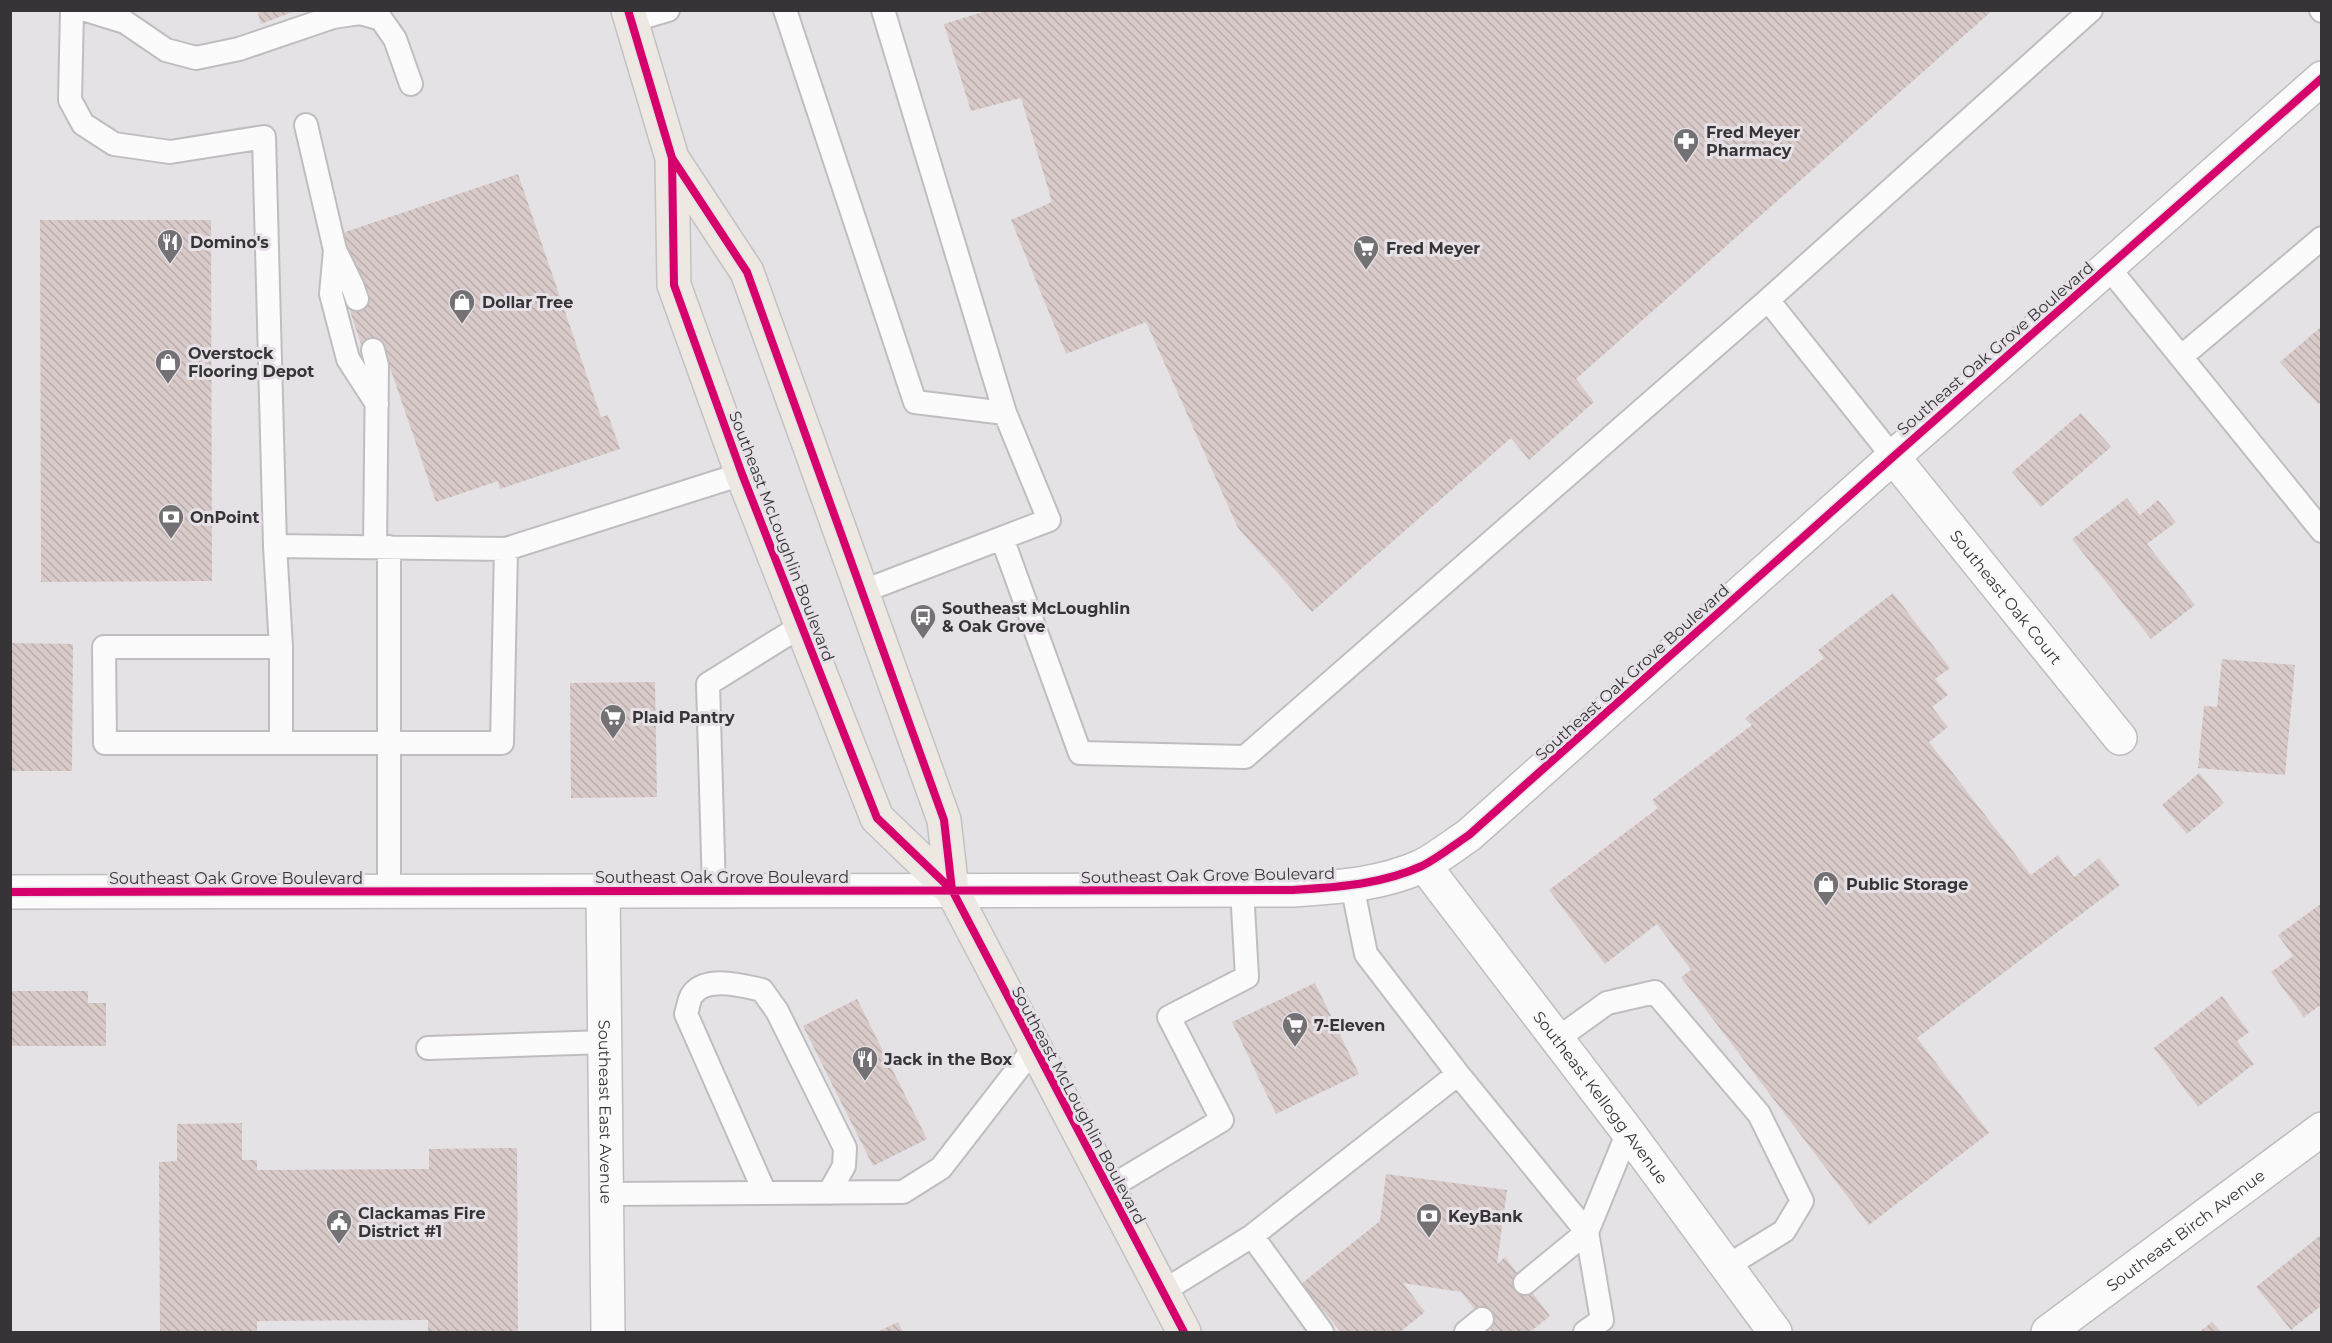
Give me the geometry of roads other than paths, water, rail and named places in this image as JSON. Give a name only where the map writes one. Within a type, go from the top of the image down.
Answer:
[{"type":"main road","name":"Southeast McLoughlin Boulevard","points":[[630,16],[672,158],[674,285],[742,474],[877,818],[952,890],[1184,1332]]},
{"type":"main road","name":"Southeast McLoughlin Boulevard","points":[[672,158],[747,272],[944,820],[952,890]]},
{"type":"street","name":"Southeast Oak Grove Boulevard","points":[[10,892],[1293,890],[1352,885],[1400,875],[1425,865],[1469,835],[2322,78]]},
{"type":"street","name":"Southeast Oak Court","points":[[1893,457],[2120,738]]},
{"type":"street","name":"Southeast Kellogg Avenue","points":[[1425,865],[1628,1132],[1775,1332]]},
{"type":"street","name":"Southeast East Avenue","points":[[603,890],[608,1332]]},
{"type":"street","name":"Southeast Birch Avenue","points":[[2048,1332],[2322,1129]]},
{"type":"lane","points":[[72,10],[70,100],[83,124],[114,144],[170,152],[264,137],[275,546],[281,647],[281,743]]},
{"type":"lane","points":[[86,10],[125,22],[166,50],[196,58],[238,49],[333,17],[360,13],[381,19],[395,39],[411,84]]},
{"type":"lane","points":[[630,16],[669,10]]},
{"type":"lane","points":[[785,10],[915,402],[1005,413]]},
{"type":"lane","points":[[861,592],[1049,520],[1005,413],[883,10]]},
{"type":"lane","points":[[1002,538],[1080,753],[1245,757],[1768,300],[2091,10]]},
{"type":"lane","points":[[306,125],[334,250],[357,299]]},
{"type":"lane","points":[[2181,357],[2322,238]]},
{"type":"lane","points":[[334,250],[331,294],[348,359],[376,405]]},
{"type":"lane","points":[[2108,267],[2322,531]]},
{"type":"lane","points":[[1768,300],[1893,457]]},
{"type":"lane","points":[[373,350],[377,366],[376,405],[389,743],[389,891]]},
{"type":"lane","points":[[275,546],[506,549],[742,474]]},
{"type":"lane","points":[[281,647],[104,647],[105,743],[502,743],[506,549]]},
{"type":"lane","points":[[714,891],[708,684],[801,626]]},
{"type":"lane","points":[[1352,885],[1366,954],[1458,1074],[1587,1232],[1602,1320],[1585,1332]]},
{"type":"lane","points":[[1107,1189],[1222,1120],[1169,1017],[1247,977],[1242,890]]},
{"type":"lane","points":[[765,1193],[713,1072],[695,1039],[686,1014],[692,994],[706,986],[730,983],[762,990],[777,1011],[845,1149],[844,1166],[829,1193]]},
{"type":"lane","points":[[1557,1039],[1607,1003],[1655,992],[1759,1114],[1802,1201],[1784,1231],[1727,1266]]},
{"type":"lane","points":[[428,1048],[605,1042]]},
{"type":"lane","points":[[606,1194],[903,1192],[940,1168],[1034,1048]]},
{"type":"lane","points":[[1162,1292],[1252,1236],[1458,1074]]},
{"type":"lane","points":[[1525,1283],[1587,1232],[1628,1132]]},
{"type":"lane","points":[[1252,1236],[1322,1332]]},
{"type":"place","name":"Fred Meyer Pharmacy","points":[[1686,164]]},
{"type":"place","name":"Domino's","points":[[170,265]]},
{"type":"place","name":"Fred Meyer","points":[[1366,271]]},
{"type":"place","name":"Dollar Tree","points":[[462,325]]},
{"type":"place","name":"Overstock Flooring Depot","points":[[168,385]]},
{"type":"place","name":"OnPoint","points":[[171,540]]},
{"type":"place","name":"Southeast McLoughlin & Oak Grove","points":[[923,640]]},
{"type":"place","name":"Plaid Pantry","points":[[613,740]]},
{"type":"place","name":"Public Storage","points":[[1826,907]]},
{"type":"place","name":"7-Eleven","points":[[1295,1048]]},
{"type":"place","name":"Jack in the Box","points":[[865,1082]]},
{"type":"place","name":"KeyBank","points":[[1429,1239]]},
{"type":"place","name":"Clackamas Fire District #1","points":[[339,1245]]}]
